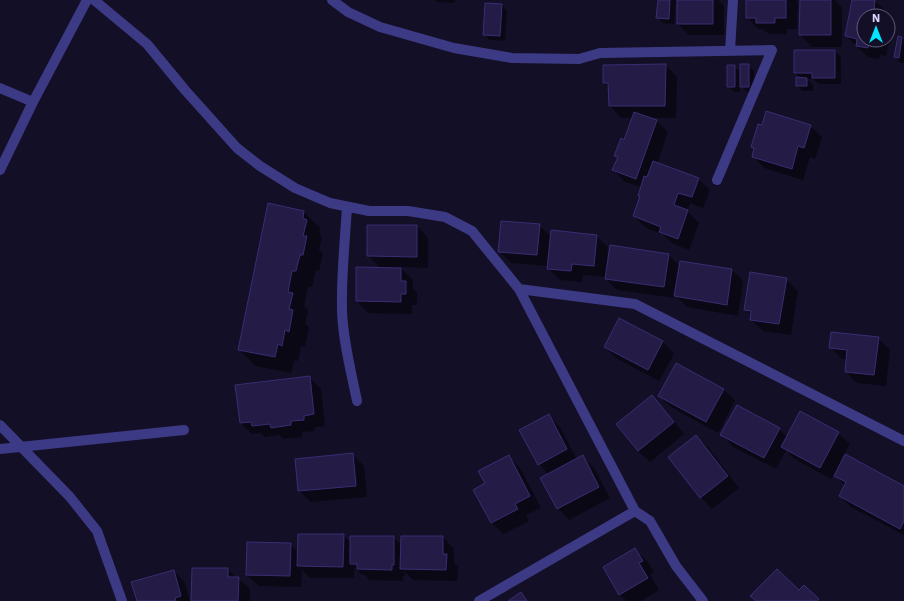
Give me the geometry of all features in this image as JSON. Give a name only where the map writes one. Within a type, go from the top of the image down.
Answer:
[{"type":"street","points":[[0,170],[33,102],[87,0]]},
{"type":"street","points":[[94,0],[146,44],[237,148],[260,166],[295,188],[330,203],[347,207],[369,211],[408,211],[445,217],[472,231],[519,289],[635,511],[650,521],[676,566],[703,601]]},
{"type":"street","points":[[332,0],[348,12],[380,27],[454,48],[512,58],[579,59],[600,52],[772,50],[717,180]]},
{"type":"street","points":[[730,51],[733,0]]},
{"type":"street","points":[[0,88],[33,102]]},
{"type":"street","points":[[347,207],[342,276],[342,311],[345,346],[357,401]]},
{"type":"street","points":[[519,289],[634,304],[904,441]]},
{"type":"street","points":[[0,425],[70,497],[98,531],[122,601]]},
{"type":"street","points":[[0,449],[184,430]]},
{"type":"street","points":[[479,601],[635,511]]},
{"type":"building","points":[[658,0],[670,0],[669,19],[656,18]]},
{"type":"building","points":[[677,0],[713,0],[713,24],[677,24]]},
{"type":"building","points":[[746,0],[786,0],[786,18],[775,18],[775,23],[756,23],[756,18],[746,18]]},
{"type":"building","points":[[800,0],[831,0],[831,35],[799,35]]},
{"type":"building","points":[[852,0],[875,0],[874,8],[856,8],[856,39],[845,36]]},
{"type":"building","points":[[485,3],[502,4],[500,36],[483,35]]},
{"type":"building","points":[[898,36],[902,37],[899,58],[894,57]]},
{"type":"building","points":[[794,50],[835,50],[835,78],[812,78],[812,73],[794,73]]},
{"type":"building","points":[[666,64],[665,106],[609,106],[608,83],[603,83],[603,65]]},
{"type":"building","points":[[740,64],[749,64],[749,87],[740,87]]},
{"type":"building","points":[[727,65],[735,65],[735,87],[727,87]]},
{"type":"building","points":[[796,77],[807,78],[807,86],[796,86]]},
{"type":"building","points":[[766,111],[811,125],[804,148],[798,146],[792,169],[752,157],[754,148],[751,147],[758,124],[762,125]]},
{"type":"building","points":[[634,112],[657,120],[636,179],[612,170],[618,157],[614,156],[621,138],[624,140]]},
{"type":"building","points":[[653,161],[699,178],[692,197],[678,193],[674,205],[688,210],[678,239],[659,232],[661,227],[633,216],[640,196],[638,196],[644,176],[647,177]]},
{"type":"building","points":[[268,203],[304,211],[303,218],[307,220],[303,236],[307,236],[303,255],[300,255],[296,271],[292,271],[288,292],[293,293],[289,309],[293,310],[289,332],[285,330],[282,346],[278,344],[275,357],[238,350]]},
{"type":"building","points":[[501,221],[540,224],[537,255],[498,252]]},
{"type":"building","points":[[367,225],[417,225],[417,257],[367,256]]},
{"type":"building","points":[[551,230],[597,235],[594,266],[572,264],[571,271],[547,269]]},
{"type":"building","points":[[610,245],[669,254],[664,287],[605,279]]},
{"type":"building","points":[[680,261],[732,269],[727,305],[674,296]]},
{"type":"building","points":[[356,267],[401,268],[401,281],[406,281],[406,294],[401,294],[401,302],[356,301]]},
{"type":"building","points":[[750,272],[787,278],[779,324],[750,320],[751,311],[744,310]]},
{"type":"building","points":[[619,318],[663,341],[648,370],[604,347]]},
{"type":"building","points":[[831,332],[879,337],[874,375],[845,372],[847,350],[829,348]]},
{"type":"building","points":[[676,363],[724,389],[706,422],[658,396]]},
{"type":"building","points":[[310,376],[314,414],[304,416],[304,420],[291,421],[291,425],[271,428],[270,424],[252,426],[251,422],[240,423],[235,385]]},
{"type":"building","points":[[652,395],[674,422],[638,451],[616,424]]},
{"type":"building","points":[[737,405],[780,428],[764,458],[720,435]]},
{"type":"building","points":[[800,411],[839,432],[820,468],[781,447]]},
{"type":"building","points":[[549,414],[567,449],[538,465],[519,430]]},
{"type":"building","points":[[696,435],[728,476],[700,498],[668,457]]},
{"type":"building","points":[[353,453],[356,486],[298,491],[295,459]]},
{"type":"building","points":[[845,454],[904,486],[904,521],[900,529],[839,496],[846,482],[834,476]]},
{"type":"building","points":[[509,455],[530,496],[515,504],[518,509],[491,523],[473,490],[485,483],[478,471]]},
{"type":"building","points":[[583,455],[599,487],[557,509],[540,478]]},
{"type":"building","points":[[298,534],[344,534],[343,567],[297,566]]},
{"type":"building","points":[[350,536],[394,536],[394,565],[392,565],[392,570],[357,569],[357,564],[350,564]]},
{"type":"building","points":[[401,536],[443,536],[443,554],[447,554],[446,570],[400,569]]},
{"type":"building","points":[[247,542],[291,543],[290,576],[246,575]]},
{"type":"building","points":[[635,548],[643,561],[639,563],[648,578],[619,595],[603,567]]},
{"type":"building","points":[[192,568],[228,568],[228,577],[239,577],[238,601],[191,601]]},
{"type":"building","points":[[777,569],[799,590],[804,585],[819,599],[817,601],[756,601],[750,596]]},
{"type":"building","points":[[174,570],[181,596],[175,598],[176,601],[137,601],[131,582]]},
{"type":"building","points":[[521,592],[527,601],[508,601]]}]
